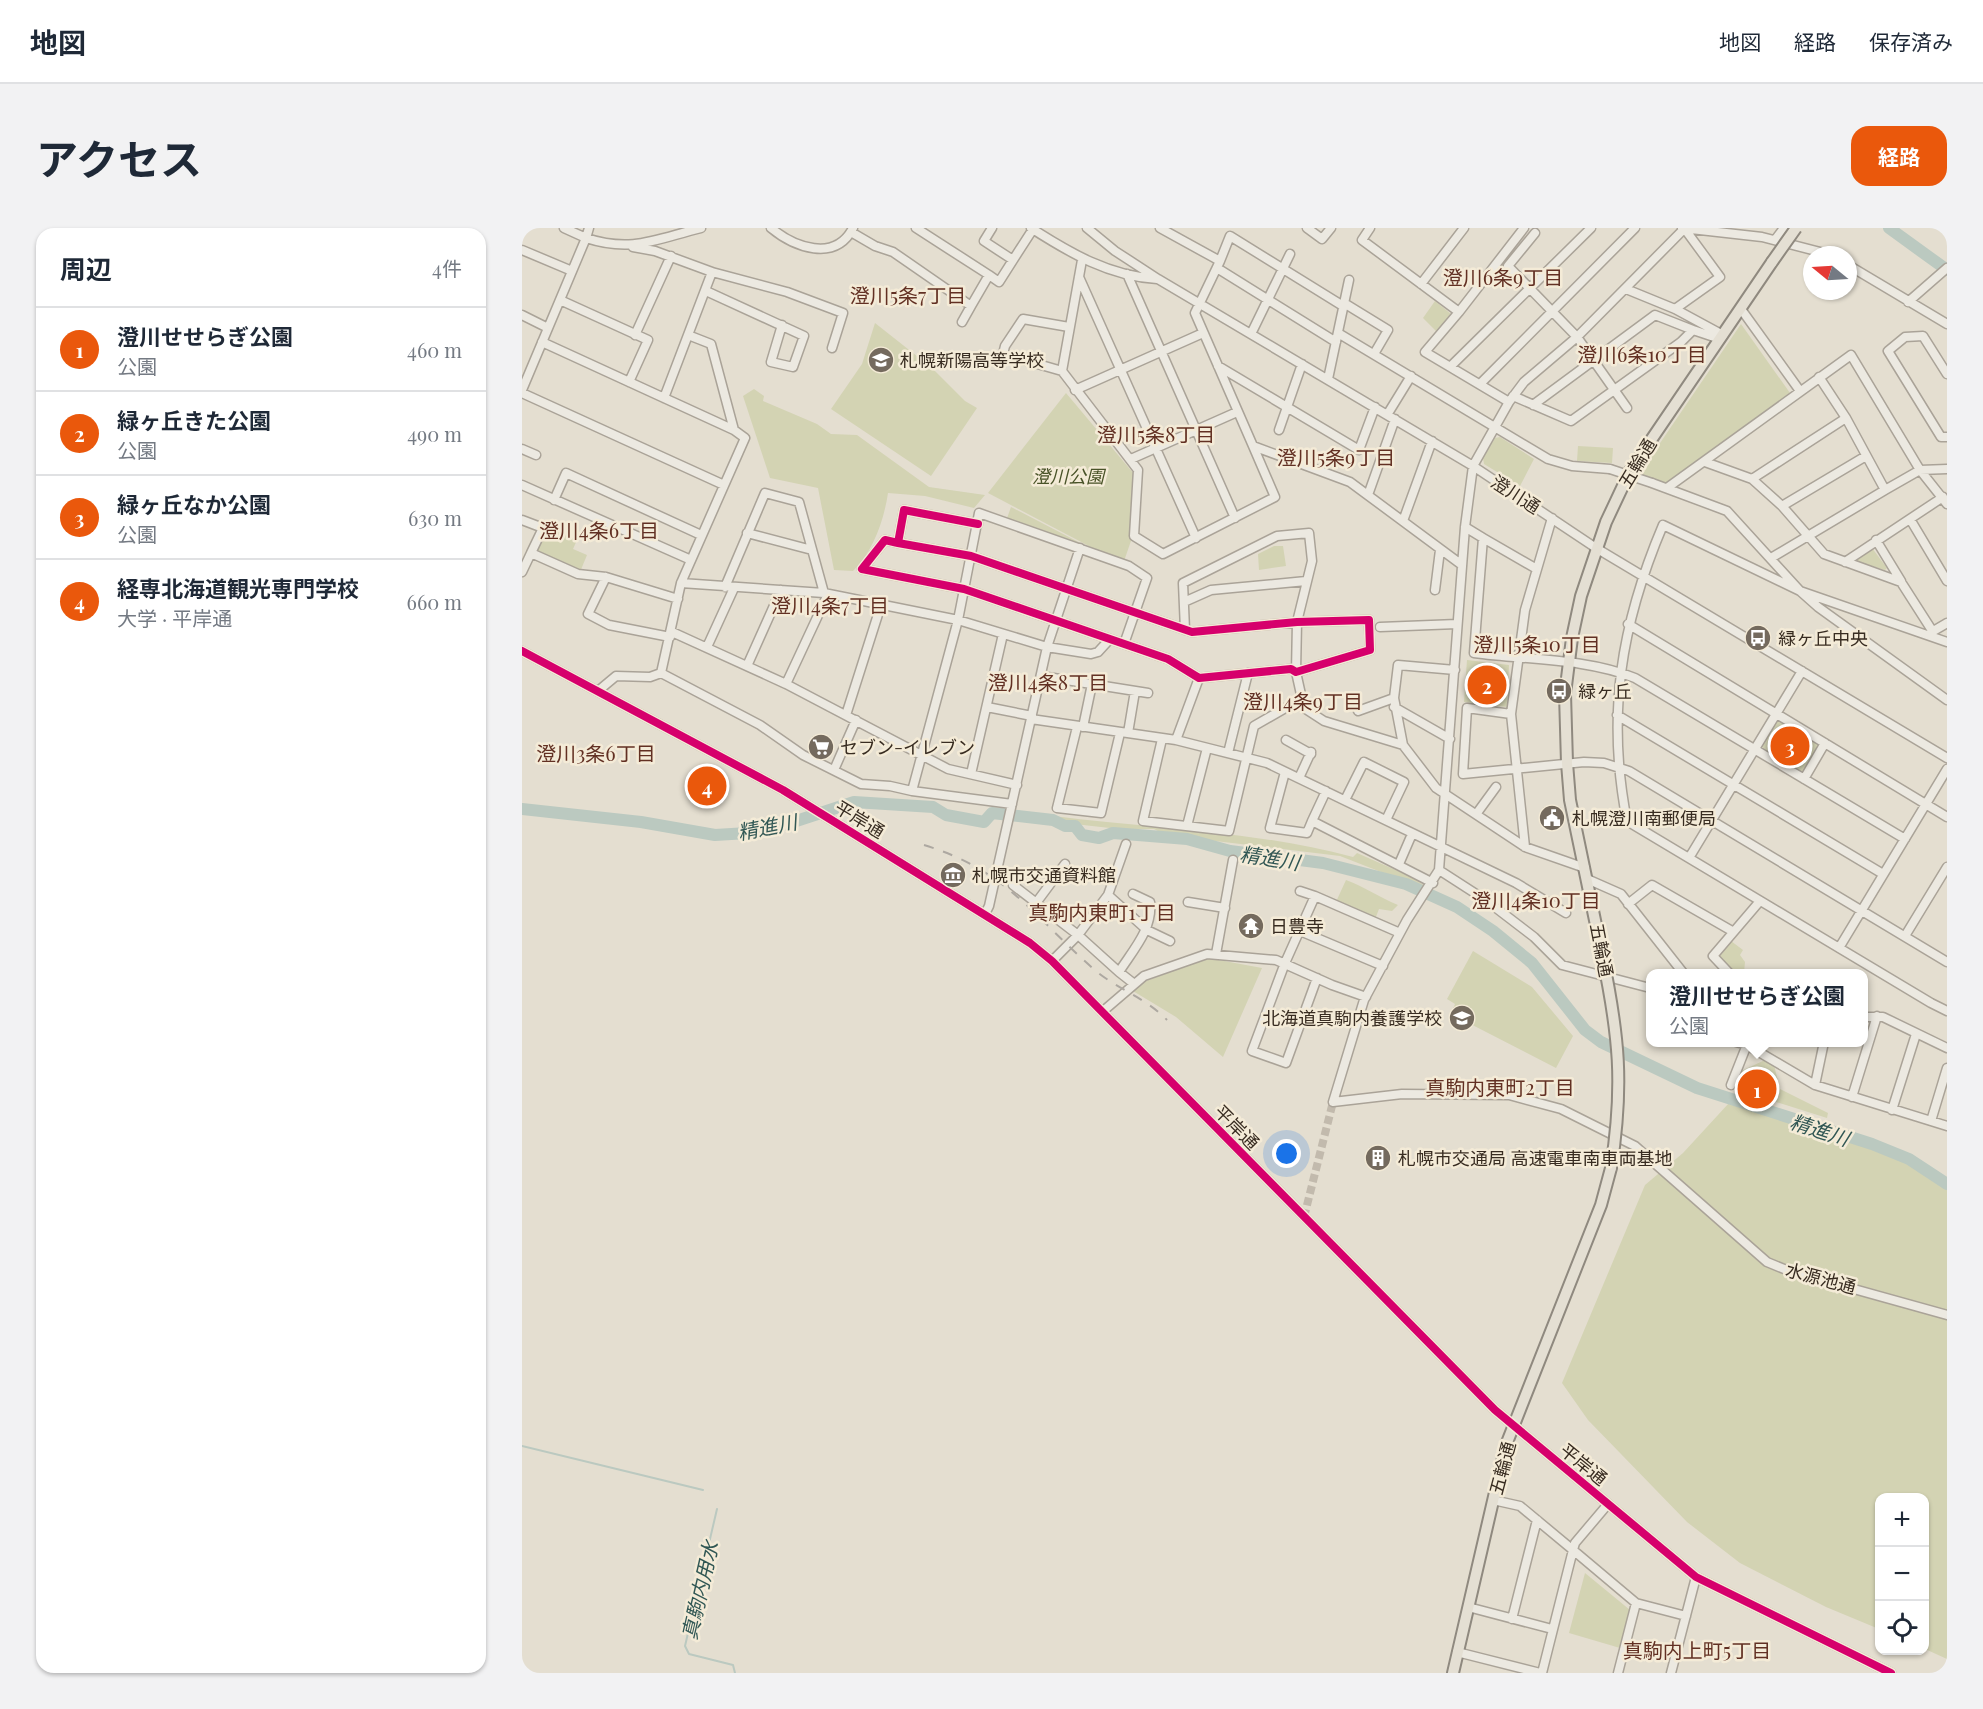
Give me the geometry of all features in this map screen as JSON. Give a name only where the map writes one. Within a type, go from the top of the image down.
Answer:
[{"type":"main road","name":"五輪通","points":[[1453,1673],[1506,1445],[1597,1214],[1611,1168],[1619,1118],[1620,1073],[1614,1012],[1570,800],[1567,763],[1565,694],[1581,596],[1596,548],[1630,471],[1796,228]]},
{"type":"street","points":[[564,228],[586,238],[671,256],[712,272],[787,292],[843,313],[832,348]]},
{"type":"street","points":[[588,228],[586,238],[522,389],[724,485]]},
{"type":"street","points":[[627,246],[667,239],[699,228]]},
{"type":"street","points":[[771,228],[783,238],[803,248],[820,249],[840,244],[853,229],[875,246],[893,252],[971,306]]},
{"type":"street","points":[[783,238],[786,228]]},
{"type":"street","points":[[916,228],[999,282],[1032,229],[1082,260],[1127,274],[1158,279]]},
{"type":"street","points":[[992,228],[984,241],[1013,260]]},
{"type":"street","name":"澄川通","points":[[1087,228],[1115,251],[1158,279],[1432,441],[1596,548],[1947,758]]},
{"type":"street","points":[[1160,228],[1218,264],[1267,300],[1374,354],[1555,462],[1572,466],[1610,469],[1727,511],[1800,591],[1947,700]]},
{"type":"street","points":[[1307,228],[1322,239],[1331,228]]},
{"type":"street","points":[[1370,228],[1362,240],[1459,312]]},
{"type":"street","points":[[1421,284],[1464,228]]},
{"type":"street","points":[[1524,228],[1425,352],[1511,399],[1533,405],[1571,421],[1682,342],[1694,330]]},
{"type":"street","points":[[1451,366],[1591,228]]},
{"type":"street","points":[[1480,384],[1635,228]]},
{"type":"street","points":[[1684,228],[1762,237],[1803,247]]},
{"type":"street","points":[[1102,1012],[1133,983],[1144,976],[1207,954],[1276,960],[1366,997],[1400,933],[1439,870],[1465,527],[1473,466],[1494,426],[1524,382],[1577,337],[1684,228]]},
{"type":"street","points":[[1675,309],[1720,277],[1684,228]]},
{"type":"street","points":[[1759,228],[1762,237]]},
{"type":"street","points":[[1775,240],[1784,228]]},
{"type":"street","points":[[1535,233],[1508,266],[1577,337],[1627,408]]},
{"type":"street","points":[[1069,327],[1023,319],[1005,346],[1004,354],[1062,371],[1138,470],[1134,536],[1163,554],[1275,496],[1195,313],[1230,236],[1388,330],[1374,354]]},
{"type":"street","points":[[522,250],[572,271]]},
{"type":"street","points":[[1251,334],[1290,254]]},
{"type":"street","points":[[635,335],[671,256]]},
{"type":"street","points":[[1062,371],[1082,260]]},
{"type":"street","points":[[1908,302],[1946,270]]},
{"type":"street","points":[[1857,271],[1947,324]]},
{"type":"street","points":[[664,398],[712,272]]},
{"type":"street","points":[[1127,274],[1235,518]]},
{"type":"street","points":[[962,322],[989,275]]},
{"type":"street","points":[[1078,277],[1196,538]]},
{"type":"street","points":[[1328,379],[1349,280]]},
{"type":"street","points":[[1626,289],[1675,309],[1722,337]]},
{"type":"street","points":[[706,291],[782,325],[804,336],[793,367],[771,362],[782,325]]},
{"type":"street","points":[[560,300],[648,340],[629,382]]},
{"type":"street","points":[[1741,309],[1800,391]]},
{"type":"street","points":[[522,315],[548,328]]},
{"type":"street","points":[[1533,405],[1655,315],[1694,330],[1722,337]]},
{"type":"street","points":[[1075,390],[1203,333]]},
{"type":"street","points":[[688,335],[711,344],[735,430]]},
{"type":"street","points":[[1947,374],[1923,336],[1905,337],[1887,351],[1941,436],[1947,437]]},
{"type":"street","points":[[542,342],[735,430],[745,438],[681,583],[661,673]]},
{"type":"street","points":[[1667,488],[1851,355],[1920,470],[1945,501],[1910,519],[1845,562]]},
{"type":"street","points":[[1279,430],[1302,364]]},
{"type":"street","points":[[1218,366],[1359,450],[1375,407]]},
{"type":"street","points":[[1368,495],[1391,417],[1411,376]]},
{"type":"street","points":[[1819,377],[1846,418],[1885,490]]},
{"type":"street","points":[[1131,459],[1237,411]]},
{"type":"street","points":[[1752,479],[1846,418]]},
{"type":"street","points":[[1403,521],[1432,441]]},
{"type":"street","points":[[1253,446],[1350,482],[1462,565]]},
{"type":"street","points":[[522,449],[536,455]]},
{"type":"street","points":[[1782,506],[1866,456]]},
{"type":"street","points":[[1705,462],[1752,479],[1782,506],[1824,554],[1901,582]]},
{"type":"street","points":[[1771,558],[1920,470],[1947,469]]},
{"type":"street","points":[[554,500],[566,473],[701,535]]},
{"type":"street","points":[[522,485],[692,560]]},
{"type":"street","points":[[707,647],[730,587],[747,533],[765,493],[798,502],[826,594],[786,684]]},
{"type":"street","points":[[898,543],[904,510],[978,524]]},
{"type":"street","points":[[912,791],[958,620],[979,513],[1129,566],[1147,578],[1124,644]]},
{"type":"street","points":[[1525,847],[1511,714],[1517,658],[1535,568],[1552,518]]},
{"type":"street","points":[[1910,519],[1947,581]]},
{"type":"street","points":[[522,520],[543,528],[522,572]]},
{"type":"street","points":[[1947,642],[1930,633],[1800,591],[1663,525],[1642,575],[1628,624],[1620,671],[1617,715],[1619,767],[1627,821],[1947,1011]]},
{"type":"street","points":[[1465,527],[1535,568]]},
{"type":"street","points":[[747,533],[812,550]]},
{"type":"street","points":[[1185,630],[1183,583],[1277,536],[1309,533],[1312,561],[1297,622],[1296,672],[1304,708],[1323,721],[1403,746]]},
{"type":"street","points":[[1483,538],[1474,653],[1620,671],[1905,839]]},
{"type":"street","points":[[885,540],[898,543],[971,556],[1192,632],[1297,622],[1369,620],[1370,650],[1296,672],[1291,669],[1198,678],[1168,659],[964,589],[862,569],[885,540]]},
{"type":"street","points":[[1876,540],[1930,633]]},
{"type":"street","points":[[985,914],[989,906],[1047,647],[1080,548]]},
{"type":"street","points":[[1435,590],[1440,549]]},
{"type":"street","points":[[531,553],[578,574],[606,577],[678,599]]},
{"type":"street","points":[[606,577],[588,614],[609,625],[671,635],[707,647],[786,684],[948,769],[1017,785]]},
{"type":"street","points":[[1184,602],[1211,590],[1306,581]]},
{"type":"street","points":[[681,583],[826,594],[958,620],[1047,647],[1091,654],[1098,652],[1109,640]]},
{"type":"street","points":[[747,666],[782,590]]},
{"type":"street","points":[[846,715],[880,605]]},
{"type":"street","points":[[1930,633],[1947,623]]},
{"type":"street","points":[[1380,627],[1458,624]]},
{"type":"street","points":[[1628,624],[1947,817]]},
{"type":"street","points":[[971,774],[1003,634]]},
{"type":"street","name":"平岸通","points":[[522,651],[808,805],[985,914],[1052,961],[1441,1356],[1514,1426],[1696,1577],[1892,1673]]},
{"type":"street","points":[[1455,670],[1398,664],[1394,703],[1403,746],[1436,788],[1477,813],[1525,847],[1586,874],[1621,894],[1680,969]]},
{"type":"street","points":[[1689,858],[1802,671]]},
{"type":"street","points":[[598,691],[616,676],[650,677],[661,673],[760,725],[803,755],[861,784],[890,786],[1011,806]]},
{"type":"street","points":[[1228,753],[1248,673]]},
{"type":"street","points":[[1041,676],[1148,693]]},
{"type":"street","points":[[1176,740],[1198,678]]},
{"type":"street","points":[[1092,684],[1057,808],[1101,813],[1135,691]]},
{"type":"street","points":[[1162,739],[1143,821],[1229,831],[1254,726],[1301,699]]},
{"type":"street","points":[[1358,711],[1394,703],[1450,738]]},
{"type":"street","points":[[987,706],[1080,727],[1176,740],[1267,763],[1516,882],[1566,913]]},
{"type":"street","points":[[1511,714],[1467,708],[1463,774],[1567,763],[1604,763],[1619,767],[1946,959]]},
{"type":"street","points":[[1617,715],[1883,874]]},
{"type":"street","points":[[834,770],[856,720]]},
{"type":"street","points":[[1287,740],[1311,753],[1299,778]]},
{"type":"street","points":[[1804,779],[1826,744]]},
{"type":"street","points":[[1187,826],[1207,748]]},
{"type":"street","points":[[1346,800],[1364,762],[1404,782],[1386,820]]},
{"type":"street","points":[[1839,948],[1947,769]]},
{"type":"street","points":[[1285,772],[1270,828],[1307,833],[1326,791]]},
{"type":"street","points":[[1477,813],[1496,787]]},
{"type":"street","points":[[1312,821],[1400,864],[1431,885]]},
{"type":"street","points":[[1400,864],[1412,834]]},
{"type":"street","points":[[1052,961],[1078,935],[1108,895],[1126,844]]},
{"type":"street","points":[[1216,954],[1233,860]]},
{"type":"street","points":[[1036,903],[1065,864]]},
{"type":"street","points":[[1905,936],[1947,867]]},
{"type":"street","points":[[1439,870],[1487,901],[1534,937],[1562,965],[1646,987]]},
{"type":"street","points":[[1013,885],[1078,935],[1133,983]]},
{"type":"street","points":[[1628,904],[1652,885],[1732,932]]},
{"type":"street","points":[[1300,891],[1400,933]]},
{"type":"street","points":[[1119,972],[1147,930],[1150,902],[1133,894]]},
{"type":"street","points":[[1108,895],[1147,930],[1170,941]]},
{"type":"street","points":[[1315,896],[1285,963],[1252,1052],[1286,1063],[1317,978]]},
{"type":"street","points":[[1725,969],[1713,956],[1760,901]]},
{"type":"street","points":[[1188,902],[1225,908]]},
{"type":"street","points":[[1300,931],[1383,966]]},
{"type":"street","name":"水源池通","points":[[1366,997],[1333,1101],[1402,1094],[1509,1095],[1576,1115],[1635,1146],[1658,1163],[1767,1262],[1788,1271],[1947,1315]]},
{"type":"street","points":[[1868,1045],[1877,1016]]},
{"type":"street","points":[[1868,1017],[1883,1017],[1947,1048]]},
{"type":"street","points":[[1892,1110],[1916,1034]]},
{"type":"street","points":[[1731,1085],[1746,1047]]},
{"type":"street","points":[[1752,1047],[1815,1085],[1947,1126]]},
{"type":"street","points":[[1815,1085],[1823,1047]]},
{"type":"street","points":[[1852,1097],[1867,1047]]},
{"type":"street","points":[[1931,1121],[1947,1068]]},
{"type":"street","points":[[1493,1500],[1520,1506],[1636,1603],[1686,1616]]},
{"type":"street","points":[[1458,1652],[1505,1669],[1541,1673],[1575,1543],[1608,1504]]},
{"type":"street","points":[[1512,1619],[1537,1520]]},
{"type":"street","points":[[1671,1673],[1696,1577]]},
{"type":"street","points":[[1618,1673],[1636,1603]]},
{"type":"street","points":[[1468,1607],[1552,1629]]},
{"type":"green space","points":[[1435,301],[1451,314],[1437,332],[1423,318]]},
{"type":"green space","points":[[875,323],[932,368],[965,401],[977,408],[931,476],[831,409],[862,364]]},
{"type":"green space","points":[[1741,324],[1790,393],[1670,482],[1665,484],[1639,474]]},
{"type":"green space","points":[[754,389],[764,396],[763,401],[817,424],[831,434],[857,435],[929,487],[985,495],[974,508],[925,496],[888,493],[884,514],[866,555],[853,571],[834,570],[818,488],[770,478],[743,396]]},
{"type":"green space","name":"澄川公園","points":[[1066,393],[1134,474],[1132,538],[1123,564],[988,493]]},
{"type":"green space","points":[[1500,437],[1534,459],[1520,486],[1484,464],[1483,458],[1495,438]]},
{"type":"green space","points":[[1578,446],[1613,448],[1612,463],[1577,461]]},
{"type":"green space","points":[[1011,507],[1092,549],[1006,521]]},
{"type":"green space","points":[[548,527],[577,540],[573,549],[587,555],[580,572],[536,553]]},
{"type":"green space","points":[[1274,546],[1283,546],[1286,566],[1259,570],[1258,554]]},
{"type":"green space","points":[[1872,548],[1887,568],[1885,570],[1856,561]]},
{"type":"green space","points":[[1467,660],[1509,665],[1507,707],[1464,702]]},
{"type":"green space","points":[[1777,720],[1820,746],[1803,773],[1760,746]]},
{"type":"green space","points":[[1013,810],[1226,834],[1311,847],[1353,857],[1357,853],[1424,885],[1422,888],[1340,856],[1165,835],[1154,829],[1119,829],[1012,817]]},
{"type":"green space","points":[[1346,880],[1398,905],[1392,911],[1379,909],[1374,922],[1335,904]]},
{"type":"green space","points":[[1731,941],[1743,950],[1740,955],[1745,962],[1744,969],[1729,969],[1719,960],[1721,952]]},
{"type":"green space","points":[[1473,951],[1532,987],[1573,1036],[1556,1068],[1451,1014],[1455,1004],[1447,999]]},
{"type":"green space","points":[[1208,958],[1262,968],[1223,1057],[1176,1017],[1133,991],[1146,981]]},
{"type":"green space","points":[[1765,1060],[1774,1065],[1780,1089],[1828,1113],[1827,1118],[1732,1088],[1737,1073]]},
{"type":"green space","points":[[1729,1103],[1875,1148],[1923,1170],[1947,1188],[1947,1659],[1929,1651],[1929,1493],[1875,1493],[1875,1627],[1826,1607],[1740,1563],[1687,1522],[1588,1420],[1562,1383],[1645,1185],[1683,1153]]},
{"type":"green space","points":[[1585,1573],[1630,1610],[1620,1648],[1569,1633]]},
{"type":"waterway","points":[[1889,228],[1947,270]]},
{"type":"waterway","name":"精進川","points":[[522,809],[641,822],[715,835],[748,833],[775,828],[854,802],[933,807],[946,815],[984,822],[992,813],[1053,820],[1065,826],[1075,826],[1082,835],[1099,838],[1113,833],[1187,839],[1230,851],[1323,863],[1406,884],[1457,907],[1493,931],[1532,963],[1585,1030],[1601,1042],[1697,1088],[1872,1144],[1909,1159],[1947,1184]]},
{"type":"waterway","name":"真駒内用水","points":[[522,1446],[703,1490]]},
{"type":"waterway","name":"真駒内用水","points":[[717,1509],[685,1646],[689,1654],[733,1665],[735,1673]]},
{"type":"tunnel","points":[[1304,1217],[1333,1102]]},
{"type":"railway","points":[[924,845],[978,868],[999,882],[1096,971],[1159,1012],[1167,1020]]},
{"type":"cycle path","points":[[898,543],[885,540],[862,569],[964,589],[1168,659],[1199,678],[1291,669],[1296,672],[1370,650],[1369,620],[1297,622],[1192,632],[971,556],[898,543],[904,510],[978,524]]},
{"type":"cycle path","points":[[522,651],[783,790],[1030,943],[1052,961],[1495,1410],[1696,1577],[1891,1673]]},
{"type":"place","name":"札幌新陽高等学校","points":[[881,360]]},
{"type":"place","name":"緑ヶ丘中央","points":[[1758,638]]},
{"type":"place","name":"緑ヶ丘きた公園","points":[[1487,685]]},
{"type":"place","name":"緑ヶ丘","points":[[1559,691]]},
{"type":"place","name":"緑ヶ丘なか公園","points":[[1790,746]]},
{"type":"place","name":"セブン-イレブン","points":[[821,747]]},
{"type":"place","name":"経専北海道観光専門学校","points":[[707,786]]},
{"type":"place","name":"札幌澄川南郵便局","points":[[1552,818]]},
{"type":"place","name":"札幌市交通資料館","points":[[953,875]]},
{"type":"place","name":"日豊寺","points":[[1251,926]]},
{"type":"place","name":"北海道真駒内養護学校","points":[[1462,1018]]},
{"type":"place","name":"澄川せせらぎ公園","points":[[1757,1089]]},
{"type":"place","name":"札幌市交通局 高速電車南車両基地","points":[[1378,1158]]},
{"type":"district","name":"澄川6条9丁目","points":[[1503,276]]},
{"type":"district","name":"澄川5条7丁目","points":[[908,294]]},
{"type":"district","name":"澄川6条10丁目","points":[[1642,353]]},
{"type":"district","name":"澄川5条8丁目","points":[[1156,433]]},
{"type":"district","name":"澄川5条9丁目","points":[[1336,456]]},
{"type":"district","name":"澄川4条6丁目","points":[[599,529]]},
{"type":"district","name":"澄川4条7丁目","points":[[830,604]]},
{"type":"district","name":"澄川5条10丁目","points":[[1537,643]]},
{"type":"district","name":"澄川4条8丁目","points":[[1048,681]]},
{"type":"district","name":"澄川4条9丁目","points":[[1303,700]]},
{"type":"district","name":"澄川3条6丁目","points":[[596,752]]},
{"type":"district","name":"澄川4条10丁目","points":[[1536,899]]},
{"type":"district","name":"真駒内東町1丁目","points":[[1102,911]]},
{"type":"district","name":"真駒内東町2丁目","points":[[1500,1086]]},
{"type":"district","name":"真駒内上町5丁目","points":[[1697,1649]]}]
